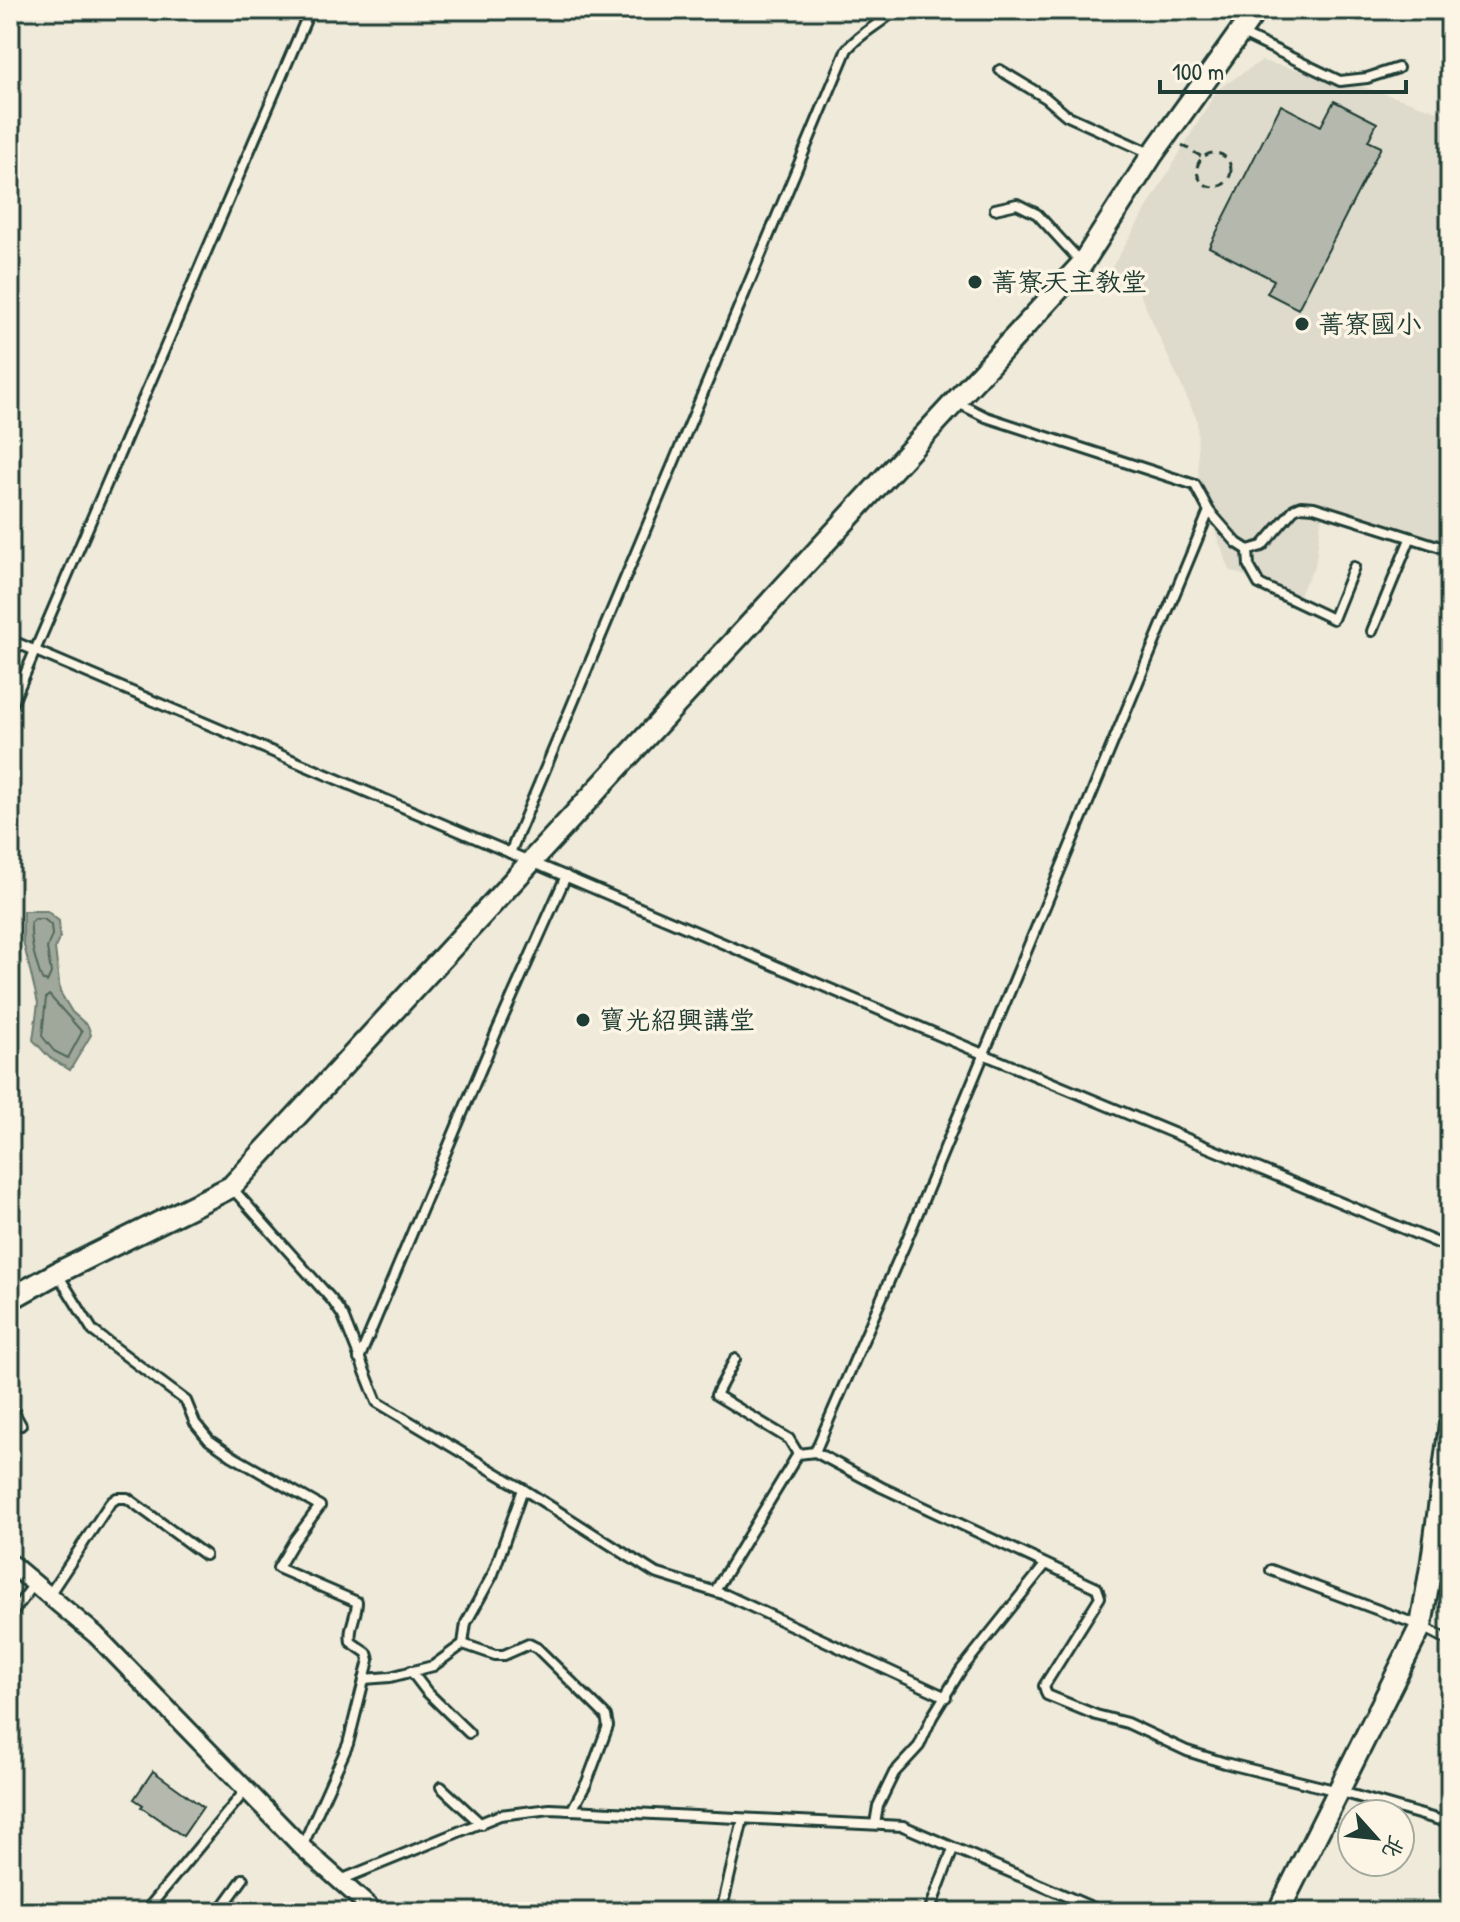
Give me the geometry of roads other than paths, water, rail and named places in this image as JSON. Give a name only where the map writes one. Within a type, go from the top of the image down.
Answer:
[{"type":"street","points":[[10,1299],[231,1187],[1082,264],[1152,155],[1253,11]]},
{"type":"street","points":[[1278,1912],[1421,1626],[1447,1473],[1450,1424]]},
{"type":"street","points":[[10,1563],[96,1635],[245,1791],[262,1804],[338,1882],[375,1912]]},
{"type":"lane","points":[[10,709],[310,10]]},
{"type":"lane","points":[[510,853],[808,149],[847,49],[863,31],[883,21],[895,10]]},
{"type":"lane","points":[[1239,32],[1340,81],[1367,78],[1398,68]]},
{"type":"lane","points":[[1000,70],[1046,98],[1066,115],[1152,155]]},
{"type":"lane","points":[[995,209],[1017,204],[1037,214],[1082,264]]},
{"type":"lane","points":[[956,402],[986,417],[1195,485],[1209,511],[1237,543],[1248,550],[1262,546],[1294,509],[1301,506],[1314,507],[1450,550]]},
{"type":"lane","points":[[815,1452],[1209,511]]},
{"type":"lane","points":[[1372,631],[1410,539]]},
{"type":"lane","points":[[1248,550],[1249,566],[1259,584],[1333,619],[1354,567]]},
{"type":"lane","points":[[10,640],[983,1054],[1450,1248]]},
{"type":"lane","points":[[359,1359],[496,1033],[566,876]]},
{"type":"lane","points":[[231,1187],[343,1316],[377,1402],[655,1573],[715,1591],[946,1697]]},
{"type":"lane","points":[[57,1273],[93,1331],[186,1401],[195,1423],[209,1440],[320,1506],[278,1568],[357,1602],[357,1614],[349,1633],[351,1642],[367,1653],[369,1660],[348,1744],[302,1847]]},
{"type":"lane","points":[[735,1359],[716,1395],[789,1439],[798,1454]]},
{"type":"lane","points":[[10,1405],[21,1425]]},
{"type":"lane","points":[[798,1454],[815,1452],[881,1487],[1097,1588],[1100,1597],[1044,1686],[1047,1695],[1096,1715],[1127,1723],[1187,1751],[1450,1823]]},
{"type":"lane","points":[[715,1591],[798,1454]]},
{"type":"lane","points":[[364,1679],[433,1666],[463,1644],[466,1623],[493,1574],[523,1489]]},
{"type":"lane","points":[[49,1595],[110,1503],[117,1498],[127,1498],[205,1555]]},
{"type":"lane","points":[[875,1824],[878,1806],[894,1773],[919,1746],[932,1717],[961,1670],[1045,1565]]},
{"type":"lane","points":[[1271,1570],[1421,1626],[1450,1641]]},
{"type":"lane","points":[[10,1616],[35,1583]]},
{"type":"lane","points":[[463,1644],[495,1655],[504,1655],[529,1644],[537,1648],[606,1716],[608,1726],[587,1782],[572,1810]]},
{"type":"lane","points":[[411,1671],[427,1692],[469,1733]]},
{"type":"lane","points":[[441,1787],[481,1824]]},
{"type":"lane","points":[[145,1912],[245,1791]]},
{"type":"lane","points":[[338,1882],[500,1815],[521,1811],[572,1810],[903,1826],[1103,1912]]},
{"type":"lane","points":[[721,1912],[743,1819]]},
{"type":"lane","points":[[929,1912],[953,1849]]},
{"type":"lane","points":[[219,1912],[243,1879]]},
{"type":"water","points":[[23,911],[47,911],[59,921],[60,937],[55,948],[60,992],[72,1012],[88,1026],[91,1035],[70,1070],[49,1057],[33,1040],[38,1003],[23,941]]},
{"type":"place","name":"菁寮天主教堂","points":[[975,282]]},
{"type":"place","name":"菁寮國小","points":[[1302,324]]},
{"type":"place","name":"寶光紹興講堂","points":[[583,1020]]}]
